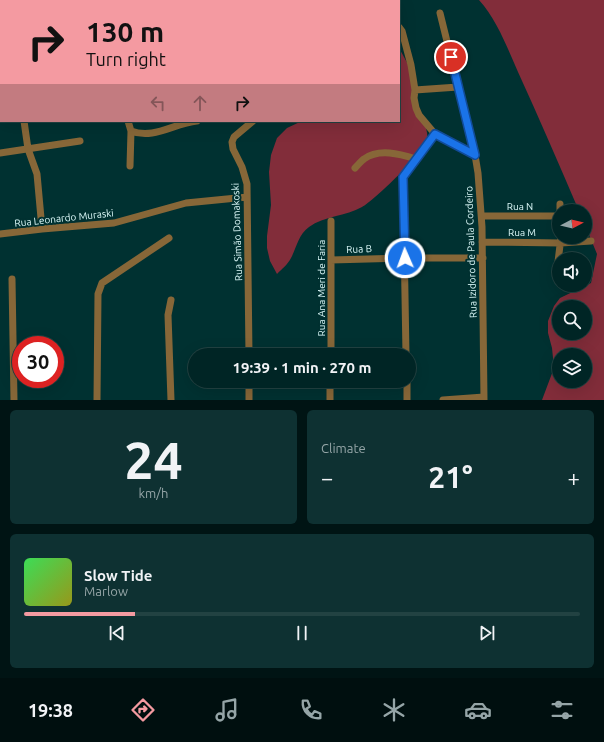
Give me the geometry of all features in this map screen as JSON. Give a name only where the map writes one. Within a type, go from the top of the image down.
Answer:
[{"type":"street","name":"Rua Izidoro de Paula Cordeiro","points":[[440,13],[475,155],[478,173],[482,216],[484,399]]},
{"type":"street","points":[[400,28],[410,58],[415,90],[414,98],[419,115],[435,134],[475,155]]},
{"type":"street","points":[[415,90],[458,87]]},
{"type":"street","points":[[24,122],[28,148],[37,174],[42,229]]},
{"type":"street","points":[[128,122],[131,131],[130,166]]},
{"type":"street","points":[[131,131],[139,134],[148,134],[193,122]]},
{"type":"street","name":"Rua Simão Domakoski","points":[[249,348],[247,184],[242,167],[233,149],[232,142],[234,137],[252,122]]},
{"type":"street","points":[[406,348],[403,177],[435,134]]},
{"type":"street","points":[[0,153],[80,141]]},
{"type":"street","points":[[355,168],[364,159],[373,155],[385,153],[399,154],[416,159]]},
{"type":"street","name":"Rua Leonardo Muraski","points":[[0,234],[42,229],[114,224],[186,204],[247,197]]},
{"type":"street","name":"Rua N","points":[[482,216],[552,216]]},
{"type":"street","name":"Rua Ana Meri de Faria","points":[[331,220],[331,348]]},
{"type":"street","points":[[97,400],[98,294],[102,283],[169,238]]},
{"type":"street","name":"Rua M","points":[[482,242],[552,240]]},
{"type":"street","name":"Rua B","points":[[331,260],[483,258]]},
{"type":"street","points":[[12,279],[14,400]]},
{"type":"street","points":[[171,300],[168,315],[171,400]]},
{"type":"street","points":[[249,388],[250,400]]},
{"type":"street","points":[[330,388],[330,400]]},
{"type":"street","points":[[406,388],[407,400]]},
{"type":"street","points":[[443,400],[484,399]]},
{"type":"shaded area","points":[[479,0],[604,0],[604,400],[542,400],[552,373],[552,388],[592,388],[592,348],[552,348],[548,333],[548,321],[552,311],[552,340],[592,340],[592,300],[558,300],[572,292],[592,292],[592,278],[597,254],[592,242],[592,204],[576,204],[506,44],[491,16]]},
{"type":"shaded area","points":[[400,50],[413,75],[417,102],[425,125],[427,140],[409,164],[368,203],[356,210],[321,220],[305,230],[300,237],[290,260],[277,274],[270,261],[267,248],[271,205],[269,172],[271,155],[277,138],[287,128],[300,122],[400,122]]},
{"type":"route","points":[[405,258],[403,177],[435,134],[475,155],[451,57]]}]
